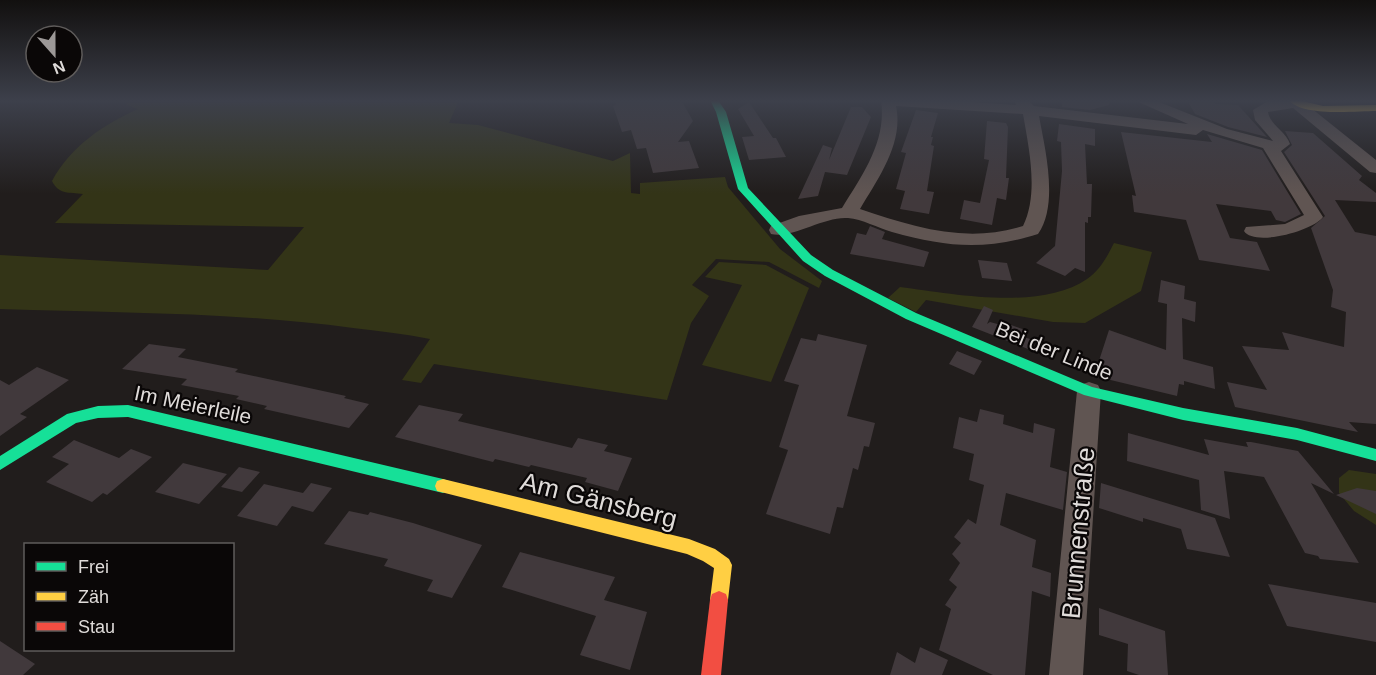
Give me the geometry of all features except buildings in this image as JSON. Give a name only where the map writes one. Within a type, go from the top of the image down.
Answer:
[{"type":"street","name":"Bei der Linde","points":[[726,132],[742,189],[778,230],[807,258],[829,273],[911,316],[1089,391],[1183,414],[1297,434],[1376,455]]},
{"type":"street","points":[[849,212],[878,161],[887,132]]},
{"type":"street","points":[[778,230],[806,220],[849,212],[919,236],[974,242],[1009,239],[1031,230],[1037,217],[1040,167],[1031,132]]},
{"type":"street","points":[[1217,132],[1270,147],[1282,144],[1282,139],[1274,132]]},
{"type":"street","points":[[1331,132],[1376,168]]},
{"type":"street","points":[[1253,231],[1282,231],[1304,225],[1314,217],[1270,147]]},
{"type":"street","name":"Brunnenstraße","points":[[1066,675],[1089,391]]},
{"type":"street","name":"Im Meierleile","points":[[0,464],[72,418],[98,412],[128,411],[353,463]]},
{"type":"street","name":"Am Gänsberg","points":[[353,463],[689,547],[709,555],[723,565],[711,675]]},
{"type":"green space","points":[[98,132],[502,132],[613,161],[630,153],[631,193],[640,194],[640,183],[725,177],[728,187],[780,249],[822,281],[819,288],[769,262],[716,259],[692,285],[709,296],[691,323],[667,400],[434,364],[421,383],[402,380],[430,339],[392,333],[221,316],[0,309],[0,255],[268,270],[304,227],[55,223],[83,194],[61,191],[52,181],[69,157]]},
{"type":"green space","points":[[1114,243],[1152,252],[1141,291],[1085,323],[1053,322],[926,300],[916,312],[888,298],[900,287],[996,298],[1046,295],[1068,289],[1087,279],[1106,258]]},
{"type":"green space","points":[[719,262],[766,265],[809,288],[771,382],[702,365],[742,285],[705,277]]},
{"type":"green space","points":[[1349,470],[1376,474],[1376,525],[1354,511],[1339,493],[1339,478]]},
{"type":"traffic: fast","points":[[727,132],[743,189],[807,258],[829,273],[911,316],[1089,391],[1183,414],[1297,434],[1376,455]]},
{"type":"traffic: fast","points":[[0,464],[72,418],[98,412],[128,411],[443,486]]},
{"type":"traffic: slow","points":[[443,486],[689,547],[709,555],[723,565],[719,600]]},
{"type":"traffic: jam","points":[[711,675],[719,600]]}]
